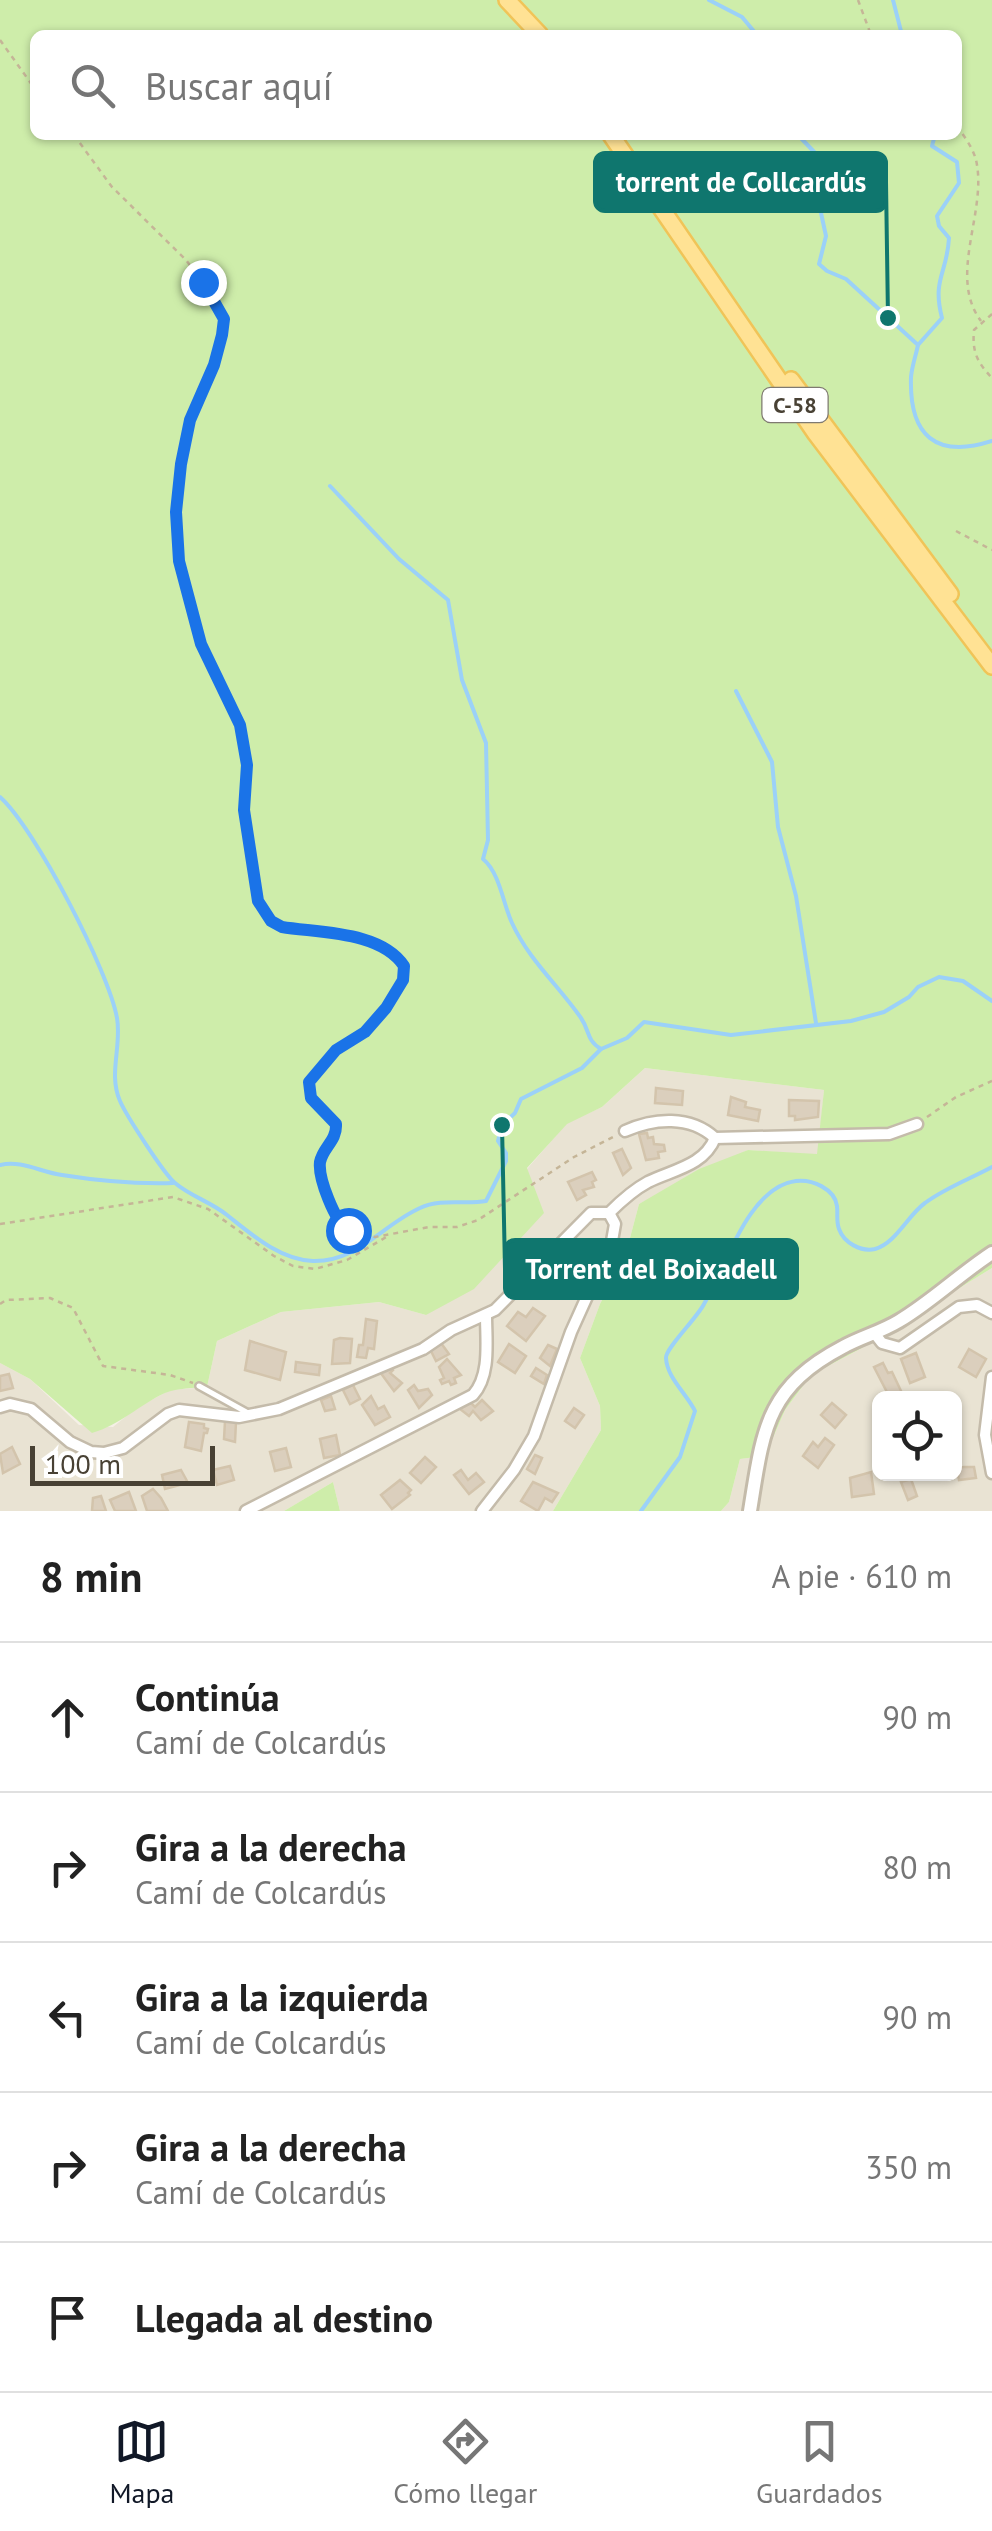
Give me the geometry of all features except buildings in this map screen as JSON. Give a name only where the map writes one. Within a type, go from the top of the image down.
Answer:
[{"type":"main road","points":[[507,0],[535,30]]},
{"type":"main road","points":[[522,0],[549,30]]},
{"type":"main road","name":"C-58","points":[[614,140],[816,434],[992,666]]},
{"type":"main road","name":"C-58","points":[[627,140],[788,377],[992,649]]},
{"type":"street","points":[[626,1130],[655,1121],[676,1121],[702,1128],[715,1138],[889,1134],[917,1124]]},
{"type":"street","points":[[0,1407],[10,1404],[31,1409],[70,1442],[92,1452],[104,1452],[123,1448],[179,1410],[222,1417],[251,1416],[307,1400],[423,1349],[451,1330],[486,1315],[513,1296],[592,1214],[608,1213],[632,1191],[695,1161],[711,1148],[715,1138]]},
{"type":"street","points":[[482,1511],[534,1436],[571,1332],[612,1241],[615,1224],[608,1213]]},
{"type":"street","points":[[750,1511],[762,1441],[770,1414],[786,1389],[813,1364],[903,1319],[992,1253]]},
{"type":"street","points":[[875,1334],[882,1343],[900,1348],[959,1307],[978,1305],[992,1314]]},
{"type":"street","points":[[246,1511],[474,1396],[485,1374],[486,1315]]},
{"type":"street","points":[[992,1377],[985,1434],[992,1473]]},
{"type":"lane","points":[[199,1386],[251,1416]]},
{"type":"path","points":[[858,0],[869,30]]},
{"type":"path","points":[[0,40],[30,82]]},
{"type":"path","points":[[962,134],[976,156],[979,180],[969,275],[973,310],[981,321]]},
{"type":"path","points":[[78,140],[112,187],[170,240],[217,302],[224,319],[220,348],[190,420],[181,464],[176,512],[179,561],[201,644],[240,725],[247,765],[244,810],[262,911],[282,927],[380,946],[404,966],[403,980],[386,1008],[365,1032],[336,1050],[313,1076],[308,1089],[311,1098],[336,1124],[337,1133],[320,1164],[337,1220],[359,1234],[389,1235],[429,1227],[457,1227],[478,1220],[626,1130]]},
{"type":"path","points":[[992,314],[974,330],[972,346],[976,360],[992,378]]},
{"type":"path","points":[[956,531],[992,550]]},
{"type":"path","points":[[917,1124],[956,1097],[992,1081]]},
{"type":"path","points":[[0,1224],[172,1198],[208,1209],[292,1266],[316,1269],[347,1260],[389,1235]]},
{"type":"path","points":[[0,1304],[6,1300],[50,1298],[73,1308],[103,1366],[170,1375],[199,1386]]},
{"type":"shaded area","points":[[645,1068],[824,1090],[818,1155],[748,1150],[639,1204],[626,1253],[600,1304],[580,1358],[600,1406],[601,1430],[553,1511],[340,1511],[333,1482],[284,1511],[0,1511],[0,1363],[30,1379],[79,1425],[113,1427],[135,1409],[170,1390],[207,1387],[217,1341],[281,1312],[379,1302],[426,1315],[527,1169],[567,1123],[602,1107]]},
{"type":"shaded area","points":[[992,1268],[992,1511],[721,1511],[729,1502],[740,1459],[765,1456],[785,1410],[811,1375]]},
{"type":"green space","points":[[0,0],[992,0],[992,1268],[811,1375],[785,1410],[765,1456],[740,1459],[729,1502],[721,1511],[553,1511],[601,1430],[600,1406],[580,1358],[600,1304],[626,1253],[639,1204],[699,1169],[748,1150],[817,1154],[824,1090],[645,1068],[602,1107],[567,1124],[527,1168],[544,1213],[474,1289],[426,1315],[379,1302],[281,1312],[217,1341],[207,1387],[165,1393],[92,1433],[30,1379],[0,1363]]},
{"type":"green space","points":[[333,1482],[340,1511],[284,1511]]},
{"type":"waterway","points":[[709,0],[742,17],[753,30]]},
{"type":"waterway","points":[[893,0],[901,30]]},
{"type":"waterway","points":[[803,140],[818,156],[831,183],[821,213],[826,236],[819,264],[846,279],[918,345],[911,377],[915,414],[921,428],[930,438],[955,447],[992,441]]},
{"type":"waterway","points":[[918,345],[942,318],[939,285],[949,238],[939,226],[937,216],[959,183],[957,162],[932,146],[934,140]]},
{"type":"waterway","points":[[330,486],[399,559],[448,600],[462,680],[486,743],[488,840],[483,859],[497,880],[519,936],[601,1049]]},
{"type":"waterway","points":[[736,691],[772,762],[778,827],[796,896],[816,1023]]},
{"type":"waterway","points":[[0,797],[50,868],[100,968],[117,1018],[117,1091],[146,1144],[181,1188],[221,1210],[267,1245],[301,1260],[343,1256],[428,1205],[486,1201],[506,1161],[498,1141],[502,1125],[515,1113],[521,1099],[582,1068],[601,1049],[627,1038],[644,1022],[731,1035],[851,1021],[884,1012],[939,977],[963,981],[992,1001]]},
{"type":"waterway","points":[[0,1165],[16,1164],[103,1180],[173,1183]]},
{"type":"waterway","points":[[641,1511],[680,1457],[695,1411],[670,1372],[667,1354],[700,1310],[740,1231],[764,1198],[796,1181],[822,1186],[835,1200],[841,1234],[859,1248],[870,1250],[889,1241],[925,1203],[992,1167]]},
{"type":"place","name":"torrent de Collcardús","points":[[888,318]]},
{"type":"place","name":"Torrent del Boixadell","points":[[502,1125]]},
{"type":"route","points":[[203,282],[224,319],[220,348],[190,420],[181,464],[176,512],[179,561],[201,644],[240,725],[247,765],[244,810],[258,901],[271,921],[282,927],[368,942],[388,950],[404,966],[403,980],[386,1008],[365,1032],[336,1050],[309,1082],[311,1098],[336,1124],[337,1133],[321,1156],[321,1174],[337,1220],[348,1230]]}]
